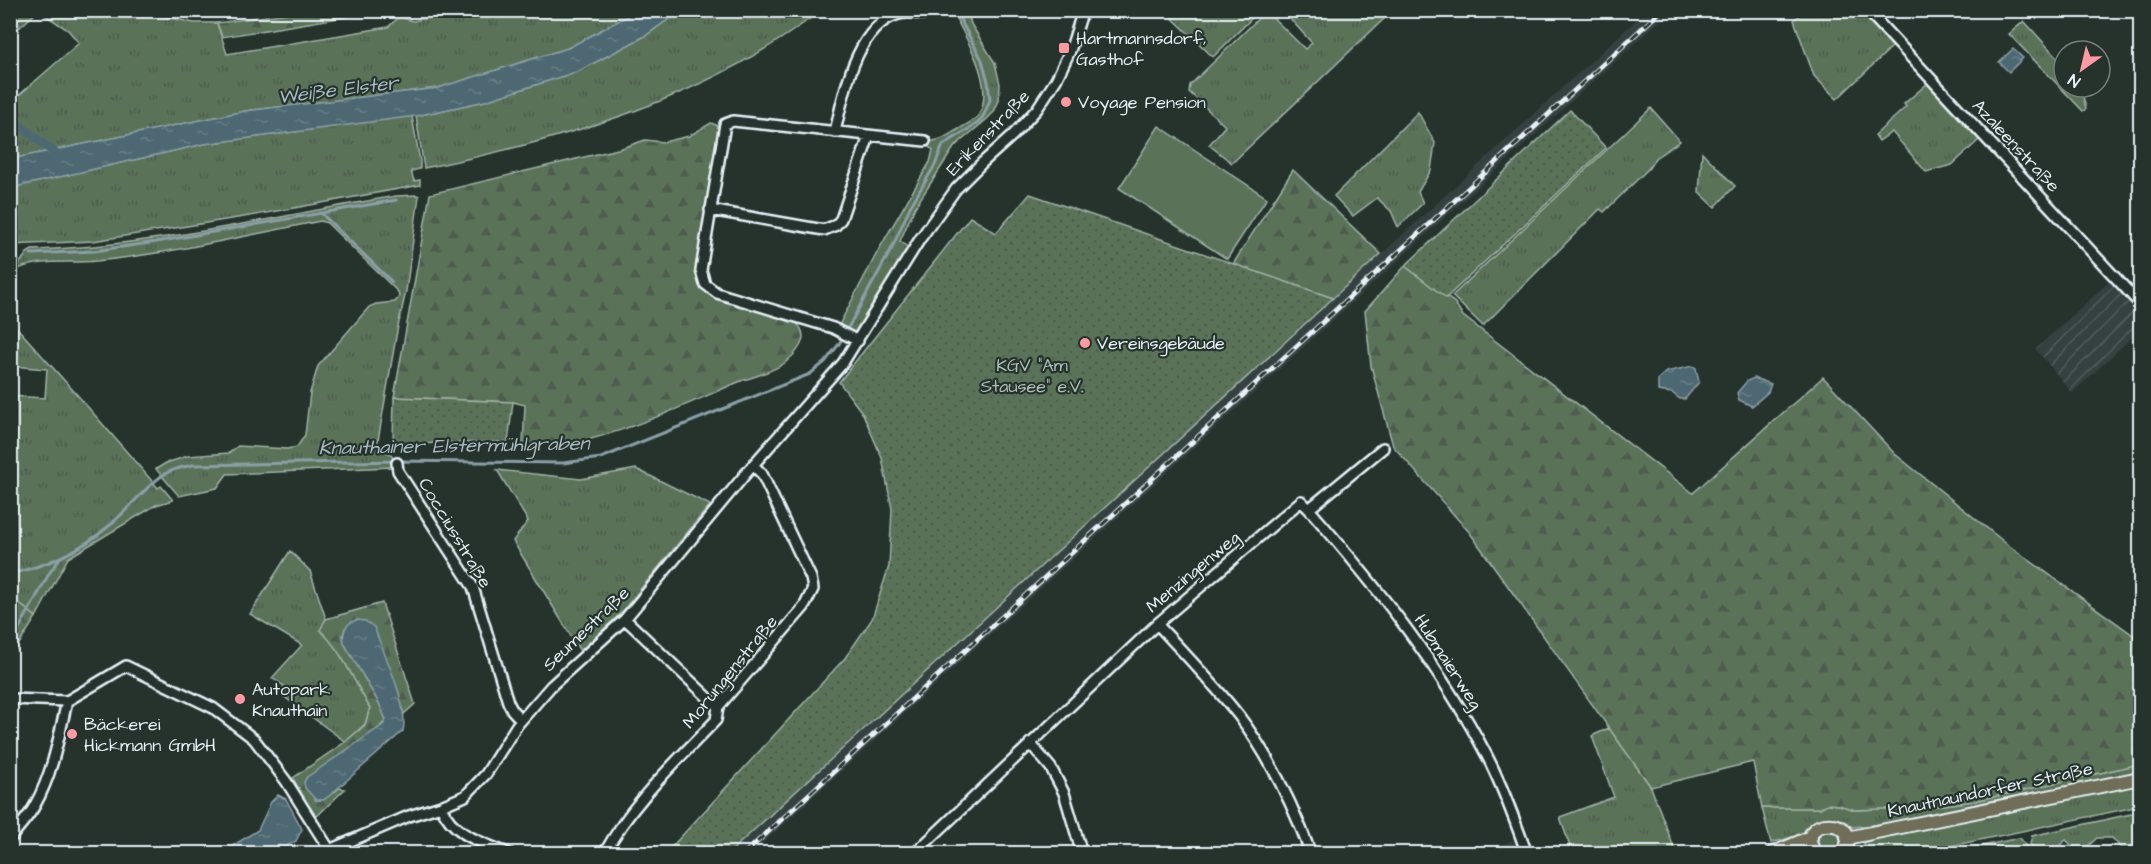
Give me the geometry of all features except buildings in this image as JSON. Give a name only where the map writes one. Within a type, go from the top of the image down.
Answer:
[{"type":"main road","name":"Knautnaundorfer Straße","points":[[1847,838],[2140,778]]},
{"type":"main road","points":[[1775,853],[1816,853],[1811,844],[1811,837],[1817,827],[1830,823],[1840,826],[1847,838],[1842,854]]},
{"type":"main road","points":[[1775,853],[1783,847],[1811,837]]},
{"type":"street","points":[[835,132],[844,90],[865,40],[873,30],[891,17],[899,14],[928,14],[929,10]]},
{"type":"street","name":"Erikenstraße","points":[[920,239],[966,179],[1037,109],[1056,80],[1070,51],[1083,10]]},
{"type":"street","name":"Azaleenstraße","points":[[1867,10],[2140,304]]},
{"type":"street","points":[[858,340],[838,330],[717,293],[705,284],[701,270],[725,124],[733,121],[925,141]]},
{"type":"street","points":[[710,210],[824,230],[836,225],[841,219],[868,136]]},
{"type":"street","name":"Seumestraße","points":[[325,851],[409,816],[465,796],[486,774],[521,720],[551,686],[625,618],[753,465],[825,386],[858,340],[920,239]]},
{"type":"street","name":"Menzingenweg","points":[[914,854],[1157,624],[1301,501],[1309,509],[1383,448]]},
{"type":"street","name":"Cocciusstraße","points":[[397,463],[398,471],[473,587],[508,702],[521,720]]},
{"type":"street","name":"Morungenstraße","points":[[604,854],[634,807],[716,720],[718,707],[804,606],[813,589],[812,578],[762,474],[753,465]]},
{"type":"street","name":"Hubmaierweg","points":[[1309,509],[1388,602],[1434,666],[1487,757],[1527,854]]},
{"type":"street","points":[[625,618],[718,707]]},
{"type":"street","points":[[1157,624],[1240,718],[1266,758],[1297,814],[1311,854]]},
{"type":"street","points":[[10,699],[68,701],[126,666],[213,708],[254,739],[286,781],[325,851]]},
{"type":"street","points":[[10,839],[34,808],[43,789],[68,701]]},
{"type":"street","points":[[1030,742],[1051,768],[1064,793],[1081,850]]},
{"type":"street","points":[[441,806],[446,818],[460,832],[510,854]]},
{"type":"shaded area","points":[[1646,11],[1670,11],[752,853],[729,854]]},
{"type":"shaded area","points":[[2112,279],[2140,310],[2140,330],[2072,393],[2036,349]]},
{"type":"shaded area","points":[[1517,839],[1522,853],[1471,854],[1488,849]]},
{"type":"green space","points":[[11,10],[38,10],[38,11],[11,35]]},
{"type":"green space","points":[[310,10],[381,11],[222,37],[217,23]]},
{"type":"green space","points":[[39,11],[141,11],[194,23],[217,23],[227,54],[388,27],[399,17],[413,21],[456,11],[637,11],[568,48],[438,88],[245,111],[11,159],[10,103],[79,43],[68,30]]},
{"type":"green space","points":[[167,11],[264,11],[195,17]]},
{"type":"green space","points":[[680,11],[820,11],[776,42],[730,69],[632,112],[529,144],[424,168],[416,116],[485,101],[579,71],[645,36]]},
{"type":"green space","points":[[952,11],[968,11],[971,24],[995,63],[1000,84],[999,100],[994,112],[955,146],[915,207],[900,241],[908,247],[860,331],[849,333],[838,327],[879,249],[930,162],[933,150],[929,147],[929,141],[941,139],[971,122],[978,116],[983,104],[982,77],[977,62]]},
{"type":"green space","points":[[1165,11],[1259,11],[1213,57]]},
{"type":"green space","points":[[1266,11],[1305,49],[1312,43],[1283,11],[1382,11],[1387,16],[1232,163],[1209,145],[1225,126],[1189,92],[1190,85]]},
{"type":"green space","points":[[1805,11],[1859,11],[1893,46],[1837,99],[1814,76],[1794,20]]},
{"type":"green space","points":[[2024,21],[2052,52],[2052,79],[2009,34]]},
{"type":"green space","points":[[1928,83],[1980,139],[1952,165],[1926,172],[1892,132],[1879,141],[1875,135],[1906,107],[1904,104]]},
{"type":"green space","points":[[2071,99],[2084,99],[2086,109],[2083,111]]},
{"type":"green space","points":[[1651,108],[1680,141],[1655,158],[1649,168],[1604,212],[1600,209],[1483,326],[1452,296]]},
{"type":"green space","points":[[1570,110],[1606,148],[1446,298],[1405,266]]},
{"type":"green space","points":[[1418,112],[1435,143],[1431,170],[1418,192],[1423,203],[1398,227],[1391,211],[1377,198],[1353,216],[1334,196]]},
{"type":"green space","points":[[412,116],[420,169],[411,171],[414,181],[420,180],[420,185],[250,216],[93,241],[11,245],[10,188],[204,144]]},
{"type":"green space","points":[[711,123],[721,127],[698,269],[702,286],[794,321],[803,336],[800,346],[787,361],[772,370],[646,421],[579,442],[523,444],[525,405],[513,402],[394,397],[430,194],[622,148],[645,140],[664,142],[689,136]]},
{"type":"green space","points":[[1159,126],[1267,198],[1227,259],[1119,188]]},
{"type":"green space","points":[[1702,152],[1735,186],[1715,207],[1699,192]]},
{"type":"green space","points":[[1293,170],[1381,254],[1333,298],[1233,264]]},
{"type":"green space","name":"KGV \"Am Stausee\" e.V.","points":[[1030,194],[1333,298],[729,853],[666,853],[845,658],[872,619],[889,566],[892,509],[882,458],[863,414],[839,382],[970,217],[996,233]]},
{"type":"green space","points":[[396,196],[419,196],[406,291],[377,446],[391,454],[395,464],[393,467],[227,474],[217,488],[179,496],[156,469],[188,456],[229,453],[238,446],[287,449],[297,447],[305,435],[310,393],[318,366],[369,307],[395,302],[399,297],[398,292],[327,223],[321,221],[152,254],[96,261],[33,264],[14,271],[27,253],[32,250],[124,243]]},
{"type":"green space","points":[[1405,266],[1455,303],[1463,316],[1693,493],[1823,377],[1895,454],[2008,545],[2140,640],[2140,764],[1975,801],[1928,807],[1855,810],[1827,804],[1820,808],[1762,808],[1753,762],[1651,787],[1470,533],[1393,446],[1371,366],[1365,311]]},
{"type":"green space","points":[[11,321],[158,488],[161,486],[173,500],[156,505],[68,558],[36,617],[11,597],[10,396],[45,398],[47,369],[11,366]]},
{"type":"green space","points":[[394,397],[513,402],[508,442],[393,444]]},
{"type":"green space","points":[[636,469],[710,505],[620,614],[580,651],[513,541],[528,521],[497,470],[581,479]]},
{"type":"green space","points":[[290,551],[310,571],[326,619],[321,630],[342,658],[370,708],[365,724],[346,742],[279,693],[284,686],[272,678],[302,645],[250,614]]},
{"type":"green space","points":[[11,597],[36,617],[11,657]]},
{"type":"green space","points":[[382,603],[415,704],[404,714],[374,628],[345,628],[344,643],[379,703],[386,720],[316,800],[323,800],[340,788],[345,789],[315,818],[293,778],[345,742],[365,725],[370,708],[342,657],[320,630],[326,619]]},
{"type":"green space","points":[[1609,728],[1651,787],[1676,853],[1572,853],[1560,817],[1614,797],[1592,736]]},
{"type":"green space","points":[[2140,764],[2140,772],[1891,823],[1853,827],[1835,820],[1823,819],[1794,840],[1792,837],[1771,843],[1762,808],[1820,808],[1827,804],[1855,810],[1928,807],[1975,801]]},
{"type":"green space","points":[[2140,782],[2140,806],[1918,853],[1869,853],[1863,843],[1889,835]]},
{"type":"green space","points":[[2140,812],[2140,853],[2126,853],[2112,838],[2097,838],[2080,853],[2066,840],[2051,853],[2038,853],[2030,844],[2032,836]]},
{"type":"green space","points":[[1829,830],[1837,833],[1840,841],[1837,849],[1829,852],[1821,849],[1818,841],[1821,833]]},
{"type":"green space","points":[[2019,838],[2032,853],[1950,853]]},
{"type":"water","points":[[637,11],[680,11],[645,36],[579,71],[485,101],[416,116],[204,144],[11,188],[11,159],[245,111],[438,88],[568,48]]},
{"type":"water","points":[[2013,49],[2023,58],[2009,72],[1999,62]]},
{"type":"water","points":[[1693,366],[1696,368],[1699,382],[1685,399],[1680,399],[1672,393],[1658,391],[1658,379],[1666,372]]},
{"type":"water","points":[[1754,378],[1771,384],[1768,392],[1752,406],[1739,400],[1737,393],[1747,381]]},
{"type":"water","points":[[357,620],[365,621],[374,627],[399,694],[404,720],[403,731],[329,796],[323,800],[316,800],[305,788],[304,782],[307,777],[383,725],[386,720],[379,703],[344,643],[345,628]]},
{"type":"water","points":[[278,795],[286,799],[302,829],[296,841],[274,853],[221,853],[258,830],[271,802]]},
{"type":"waterway","name":"Knauthainer Elstermühlgraben","points":[[10,574],[50,562],[75,550],[116,520],[142,493],[166,473],[181,467],[399,461],[563,463],[601,458],[810,374],[825,362],[839,344],[892,248],[910,207],[935,165],[943,145],[978,123],[990,100],[982,60],[955,10]]},
{"type":"waterway","points":[[10,118],[60,157]]},
{"type":"waterway","points":[[31,254],[94,251],[156,242],[396,200]]},
{"type":"waterway","points":[[321,213],[392,282]]},
{"type":"waterway","points":[[10,645],[60,558]]},
{"type":"railway","points":[[744,854],[1662,10]]},
{"type":"place","name":"Hartmannsdorf, Gasthof","points":[[1064,48]]},
{"type":"place","name":"Voyage Pension","points":[[1066,102]]},
{"type":"place","name":"Vereinsgebäude","points":[[1085,343]]},
{"type":"place","name":"Autopark Knauthain","points":[[240,699]]},
{"type":"place","name":"Bäckerei Hickmann GmbH","points":[[72,734]]},
{"type":"water label","name":"Weiße Elster","points":[[338,90]]}]
